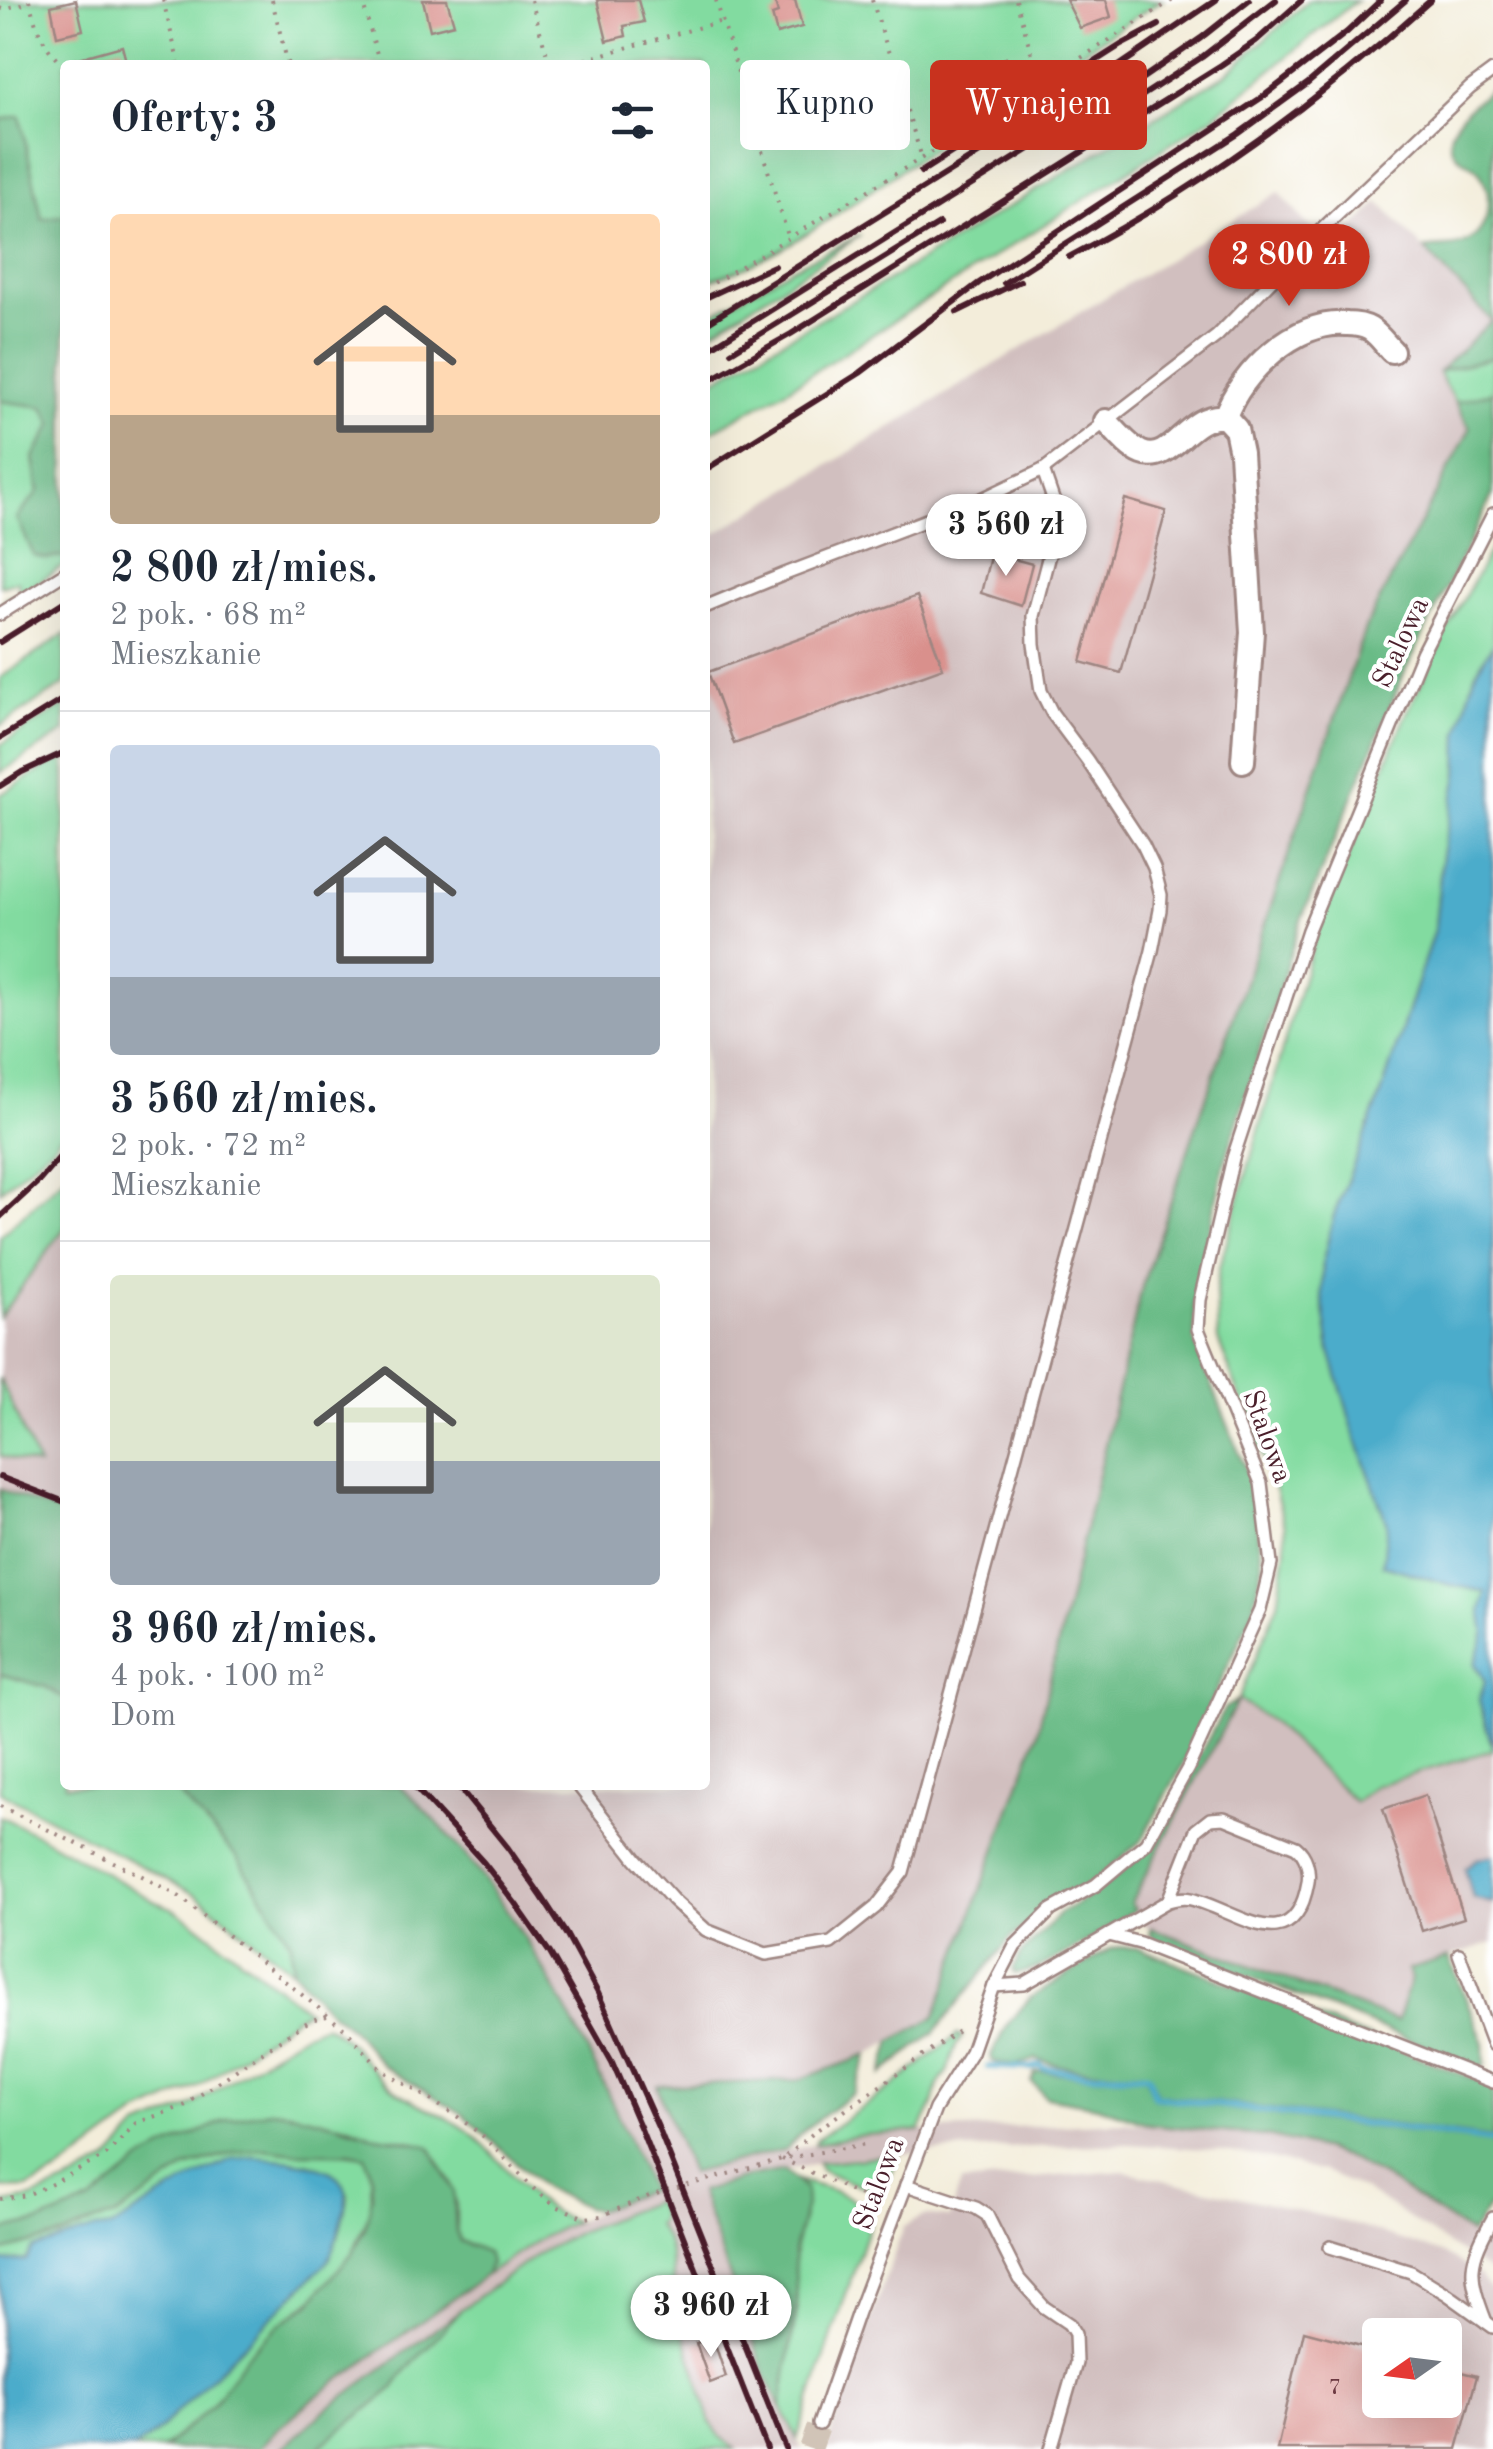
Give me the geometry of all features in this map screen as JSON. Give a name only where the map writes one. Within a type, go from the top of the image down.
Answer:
[{"type":"street","points":[[1224,418],[1248,377],[1288,340],[1310,328],[1344,323],[1366,326],[1392,351]]},
{"type":"street","points":[[1106,421],[1138,451],[1152,455],[1213,416],[1224,418],[1236,430],[1240,440],[1252,632],[1242,761]]},
{"type":"lane","points":[[710,605],[984,498],[1043,470],[1217,336],[1316,235],[1470,88],[1493,71]]},
{"type":"lane","points":[[582,1790],[636,1859],[706,1930],[766,1954],[831,1943],[876,1907],[903,1872],[1160,910],[1158,882],[1143,845],[1040,690],[1033,616],[1057,510],[1043,470]]},
{"type":"lane","name":"Stalowa","points":[[818,2424],[935,2110],[971,2052],[994,1986],[1015,1946],[1052,1910],[1096,1885],[1146,1843],[1188,1768],[1260,1610],[1271,1564],[1261,1483],[1198,1330],[1200,1300],[1233,1158],[1308,930],[1422,653],[1493,514]]},
{"type":"lane","points":[[0,614],[60,576]]},
{"type":"lane","points":[[994,1986],[1024,1984],[1168,1901],[1190,1899],[1261,1926],[1288,1923],[1307,1886],[1306,1861],[1296,1847],[1224,1818],[1210,1819],[1196,1830],[1168,1901]]},
{"type":"lane","points":[[1110,1935],[1140,1943],[1493,2082]]},
{"type":"lane","points":[[1459,1954],[1493,2045]]},
{"type":"lane","points":[[906,2184],[988,2215],[1018,2279],[1044,2307],[1070,2324],[1075,2334],[1076,2363],[1051,2449]]},
{"type":"lane","points":[[1489,2324],[1470,2270],[1493,2218]]},
{"type":"lane","points":[[1330,2247],[1411,2272],[1489,2324]]},
{"type":"path","points":[[164,0],[178,60]]},
{"type":"path","points":[[272,0],[287,60]]},
{"type":"path","points":[[362,0],[379,60]]},
{"type":"path","points":[[532,0],[549,60]]},
{"type":"path","points":[[716,0],[789,239]]},
{"type":"path","points":[[872,0],[922,158]]},
{"type":"path","points":[[1016,0],[1034,60]]},
{"type":"path","points":[[1074,60],[1173,0]]},
{"type":"path","points":[[0,9],[29,1],[40,36],[60,63]]},
{"type":"path","points":[[584,60],[722,21]]},
{"type":"path","points":[[710,285],[934,150]]},
{"type":"path","points":[[0,1806],[180,1897],[347,2031],[380,2069],[483,2136],[556,2206],[586,2218],[782,2159],[866,2144]]},
{"type":"path","points":[[782,2159],[817,2130],[984,2013]]},
{"type":"path","points":[[0,2199],[54,2184],[106,2154],[136,2123],[184,2106],[310,2020],[327,2016]]},
{"type":"path","points":[[782,2159],[860,2195],[898,2206]]},
{"type":"shaded area","points":[[1279,192],[1331,252],[1379,202],[1492,321],[1470,429],[1366,626],[1315,774],[1037,1734],[934,2017],[868,2055],[799,2080],[658,2086],[691,2173],[863,2135],[920,2131],[1123,2122],[1272,2137],[1325,2150],[1388,2180],[1493,2249],[1493,2274],[1350,2183],[1272,2159],[1219,2150],[1129,2144],[854,2157],[748,2177],[699,2192],[768,2381],[802,2449],[735,2449],[711,2423],[677,2311],[670,2253],[666,2237],[656,2223],[660,2212],[655,2201],[538,2253],[323,2412],[282,2449],[258,2449],[313,2399],[521,2250],[559,2228],[650,2190],[591,2056],[540,1966],[495,1894],[404,1790],[710,1790],[710,537]]},
{"type":"shaded area","points":[[60,1234],[60,1513],[0,1489],[0,1456],[37,1465],[0,1378],[0,1317]]},
{"type":"shaded area","points":[[1238,1700],[1272,1722],[1355,1802],[1374,1786],[1493,1750],[1493,1943],[1409,1969],[1411,1979],[1398,2021],[1145,1926],[1130,1903]]},
{"type":"shaded area","points":[[1124,2171],[1336,2219],[1442,2253],[1480,2276],[1493,2293],[1493,2449],[827,2449],[838,2408],[904,2227],[926,2215],[949,2218],[961,2183]]},
{"type":"green space","points":[[0,0],[1162,0],[1069,60],[930,60],[931,150],[815,229],[760,260],[710,279],[710,60],[60,60],[60,216],[42,220],[20,117],[0,120]]},
{"type":"green space","points":[[1309,0],[1357,0],[1213,117],[781,393],[710,432],[710,382],[887,281],[1102,150],[1147,150],[1147,122],[1226,74]]},
{"type":"green space","points":[[1493,87],[1493,357],[1438,372],[1492,321],[1424,249],[1464,244],[1477,234],[1486,218],[1484,180],[1454,151],[1450,139],[1454,125]]},
{"type":"green space","points":[[20,116],[42,219],[60,216],[60,557],[47,559],[34,556],[17,518],[39,491],[34,457],[53,424],[44,407],[0,401],[0,120]]},
{"type":"green space","points":[[861,235],[710,333],[710,315],[792,268]]},
{"type":"green space","points":[[1493,357],[1493,392],[1455,402],[1438,372]]},
{"type":"green space","points":[[1493,392],[1493,494],[1403,676],[1301,920],[1225,1162],[1194,1299],[1195,1342],[1252,1485],[1263,1564],[1254,1609],[1182,1766],[1142,1840],[1093,1882],[1048,1907],[1011,1938],[935,2032],[882,2074],[892,2041],[935,2017],[1037,1734],[1143,1283],[1366,626],[1470,429],[1455,402]]},
{"type":"green space","points":[[0,401],[44,407],[53,424],[34,457],[47,559],[60,557],[60,568],[0,607],[7,597],[19,592],[18,581],[0,586]]},
{"type":"green space","points":[[1493,545],[1493,644],[1475,674],[1459,733],[1458,775],[1442,855],[1435,927],[1381,1095],[1334,1215],[1323,1261],[1322,1295],[1330,1351],[1387,1524],[1447,1584],[1487,1592],[1481,1611],[1485,1632],[1475,1664],[1485,1681],[1481,1708],[1493,1750],[1374,1786],[1355,1802],[1272,1722],[1238,1700],[1278,1603],[1286,1549],[1285,1526],[1272,1480],[1218,1340],[1216,1290],[1219,1268],[1316,933],[1404,719]]},
{"type":"green space","points":[[60,637],[60,687],[0,726],[0,678]]},
{"type":"green space","points":[[60,708],[60,735],[0,773],[0,745]]},
{"type":"green space","points":[[60,761],[60,1137],[0,1191],[0,795]]},
{"type":"green space","points":[[60,1181],[60,1234],[0,1317],[0,1236]]},
{"type":"green space","points":[[0,1378],[38,1466],[0,1456]]},
{"type":"green space","points":[[0,1489],[60,1513],[60,1696],[46,1687],[0,1674]]},
{"type":"green space","points":[[0,1674],[46,1687],[60,1696],[60,1790],[175,1790],[235,1855],[260,1892],[291,1943],[293,1971],[196,1895],[0,1792]]},
{"type":"green space","points":[[1238,1700],[1131,1903],[1135,1910],[1058,1958],[1015,1974],[1013,1969],[1020,1955],[1061,1912],[1098,1891],[1150,1847],[1225,1708]]},
{"type":"green space","points":[[175,1790],[404,1790],[478,1871],[546,1973],[603,2082],[650,2190],[598,2210],[587,2208],[544,2188],[461,2113],[383,2066],[293,1971],[291,1943],[235,1855]]},
{"type":"green space","points":[[0,1816],[172,1908],[308,2011],[198,2087],[138,2114],[57,2174],[28,2188],[0,2189]]},
{"type":"green space","points":[[1151,1928],[1397,2021],[1411,1979],[1408,1970],[1449,1957],[1484,2043],[1485,2065],[1480,2068],[1155,1939],[1150,1935]]},
{"type":"green space","points":[[1118,1947],[1139,1948],[1493,2086],[1493,2138],[1157,2094],[1149,2073],[1077,2069],[1036,2059],[1014,2064],[992,2061],[1006,2026],[1030,1998]]},
{"type":"green space","points":[[324,2025],[342,2037],[387,2084],[468,2131],[544,2206],[575,2221],[541,2238],[486,2275],[490,2263],[487,2253],[460,2241],[451,2183],[437,2158],[415,2142],[270,2110],[226,2120],[143,2160],[91,2202],[40,2222],[0,2231],[0,2204],[32,2198],[73,2181],[108,2161],[138,2128],[186,2109],[304,2033]]},
{"type":"green space","points":[[957,2035],[962,2037],[920,2131],[863,2135],[815,2144],[817,2139],[888,2090]]},
{"type":"green space","points":[[868,2055],[854,2093],[786,2149],[690,2173],[657,2086],[798,2080]]},
{"type":"green space","points":[[1035,2072],[1146,2077],[1154,2098],[1493,2143],[1493,2200],[1471,2234],[1354,2161],[1272,2137],[1149,2124],[1097,2106],[1046,2097],[1031,2082]]},
{"type":"green space","points":[[270,2110],[430,2147],[454,2191],[460,2241],[487,2252],[490,2263],[486,2275],[313,2399],[258,2449],[163,2449],[211,2407],[248,2354],[310,2303],[353,2252],[365,2228],[372,2197],[365,2156],[265,2149],[233,2153],[186,2168],[115,2217],[65,2235],[0,2252],[0,2231],[40,2222],[91,2202],[162,2149],[226,2120]]},
{"type":"green space","points":[[265,2149],[365,2156],[372,2197],[370,2212],[353,2252],[321,2292],[288,2319],[211,2407],[163,2449],[133,2449],[155,2434],[338,2237],[348,2194],[331,2172],[311,2164],[253,2157],[233,2159],[172,2190],[111,2228],[96,2229],[26,2260],[0,2262],[0,2252],[114,2217],[186,2168],[233,2153]]},
{"type":"green space","points":[[899,2154],[888,2178],[876,2186],[842,2179],[820,2169],[818,2163]]},
{"type":"green space","points":[[784,2170],[805,2189],[806,2205],[794,2251],[797,2304],[781,2407],[699,2192]]},
{"type":"green space","points":[[798,2180],[852,2199],[867,2213],[870,2223],[797,2439],[781,2407],[797,2304],[794,2256],[805,2189]]},
{"type":"green space","points":[[655,2201],[660,2212],[656,2224],[670,2253],[677,2311],[711,2423],[735,2449],[317,2449],[395,2387],[460,2310],[539,2253]]},
{"type":"green space","points":[[460,2311],[395,2387],[317,2449],[282,2449],[323,2412]]},
{"type":"water","points":[[1493,644],[1493,1750],[1479,1700],[1485,1681],[1475,1664],[1485,1632],[1481,1611],[1486,1592],[1383,1565],[1387,1524],[1330,1351],[1322,1295],[1323,1261],[1334,1215],[1381,1095],[1435,927],[1442,855],[1458,775],[1459,733],[1475,674]]},
{"type":"water","points":[[1493,1855],[1492,1903],[1473,1898],[1465,1868],[1477,1859]]},
{"type":"water","points":[[253,2157],[306,2163],[341,2180],[346,2190],[345,2205],[329,2260],[155,2434],[133,2449],[0,2449],[0,2262],[26,2260],[33,2249],[111,2228],[208,2171],[233,2159]]},
{"type":"building","points":[[76,0],[83,30],[57,36],[51,6]]},
{"type":"building","points":[[423,0],[447,0],[454,24],[430,30]]},
{"type":"building","points":[[597,0],[638,0],[644,22],[624,26],[626,36],[607,41]]},
{"type":"building","points":[[774,0],[795,0],[802,27],[777,34],[772,15],[778,13]]},
{"type":"building","points":[[1066,0],[1106,0],[1111,17],[1080,28]]},
{"type":"building","points":[[122,46],[126,60],[72,60]]},
{"type":"building","points":[[1125,499],[1166,511],[1121,673],[1081,662]]},
{"type":"building","points":[[991,553],[1032,564],[1021,606],[981,593]]},
{"type":"building","points":[[917,596],[943,668],[734,744],[710,671]]},
{"type":"building","points":[[1425,1795],[1464,1918],[1422,1931],[1383,1809]]},
{"type":"building","points":[[1304,2331],[1362,2346],[1362,2418],[1462,2418],[1462,2372],[1477,2376],[1457,2449],[1277,2449]]},
{"type":"building","points":[[713,2338],[726,2377],[710,2383],[696,2343]]},
{"type":"waterway","points":[[988,2067],[1040,2065],[1086,2074],[1148,2075],[1155,2096],[1493,2141]]},
{"type":"tunnel","points":[[810,2449],[819,2424]]},
{"type":"railway","points":[[710,321],[1110,72],[1216,0]]},
{"type":"railway","points":[[710,348],[1137,82],[1249,0]]},
{"type":"railway","points":[[1147,93],[1202,57],[1276,0]]},
{"type":"railway","points":[[710,380],[791,334],[1221,65],[1256,41],[1302,0]]},
{"type":"railway","points":[[710,467],[860,373],[979,283],[1264,96],[1347,32],[1381,0]]},
{"type":"railway","points":[[1004,283],[1238,134],[1307,84],[1406,0]]},
{"type":"railway","points":[[1069,257],[1166,202],[1258,140],[1347,72],[1431,0]]},
{"type":"railway","points":[[921,172],[1159,25]]},
{"type":"railway","points":[[731,352],[939,224]]},
{"type":"railway","points":[[710,296],[774,266]]},
{"type":"railway","points":[[957,312],[1020,281]]},
{"type":"railway","points":[[0,642],[60,604]]},
{"type":"railway","points":[[0,738],[60,701]]},
{"type":"railway","points":[[0,786],[60,754]]},
{"type":"railway","points":[[0,1217],[60,1157]]},
{"type":"railway","points":[[0,1477],[60,1500]]},
{"type":"railway","points":[[418,1790],[515,1903],[550,1953],[612,2062],[767,2449]]},
{"type":"railway","points":[[461,1790],[542,1897],[598,1993],[658,2127],[786,2449]]}]
